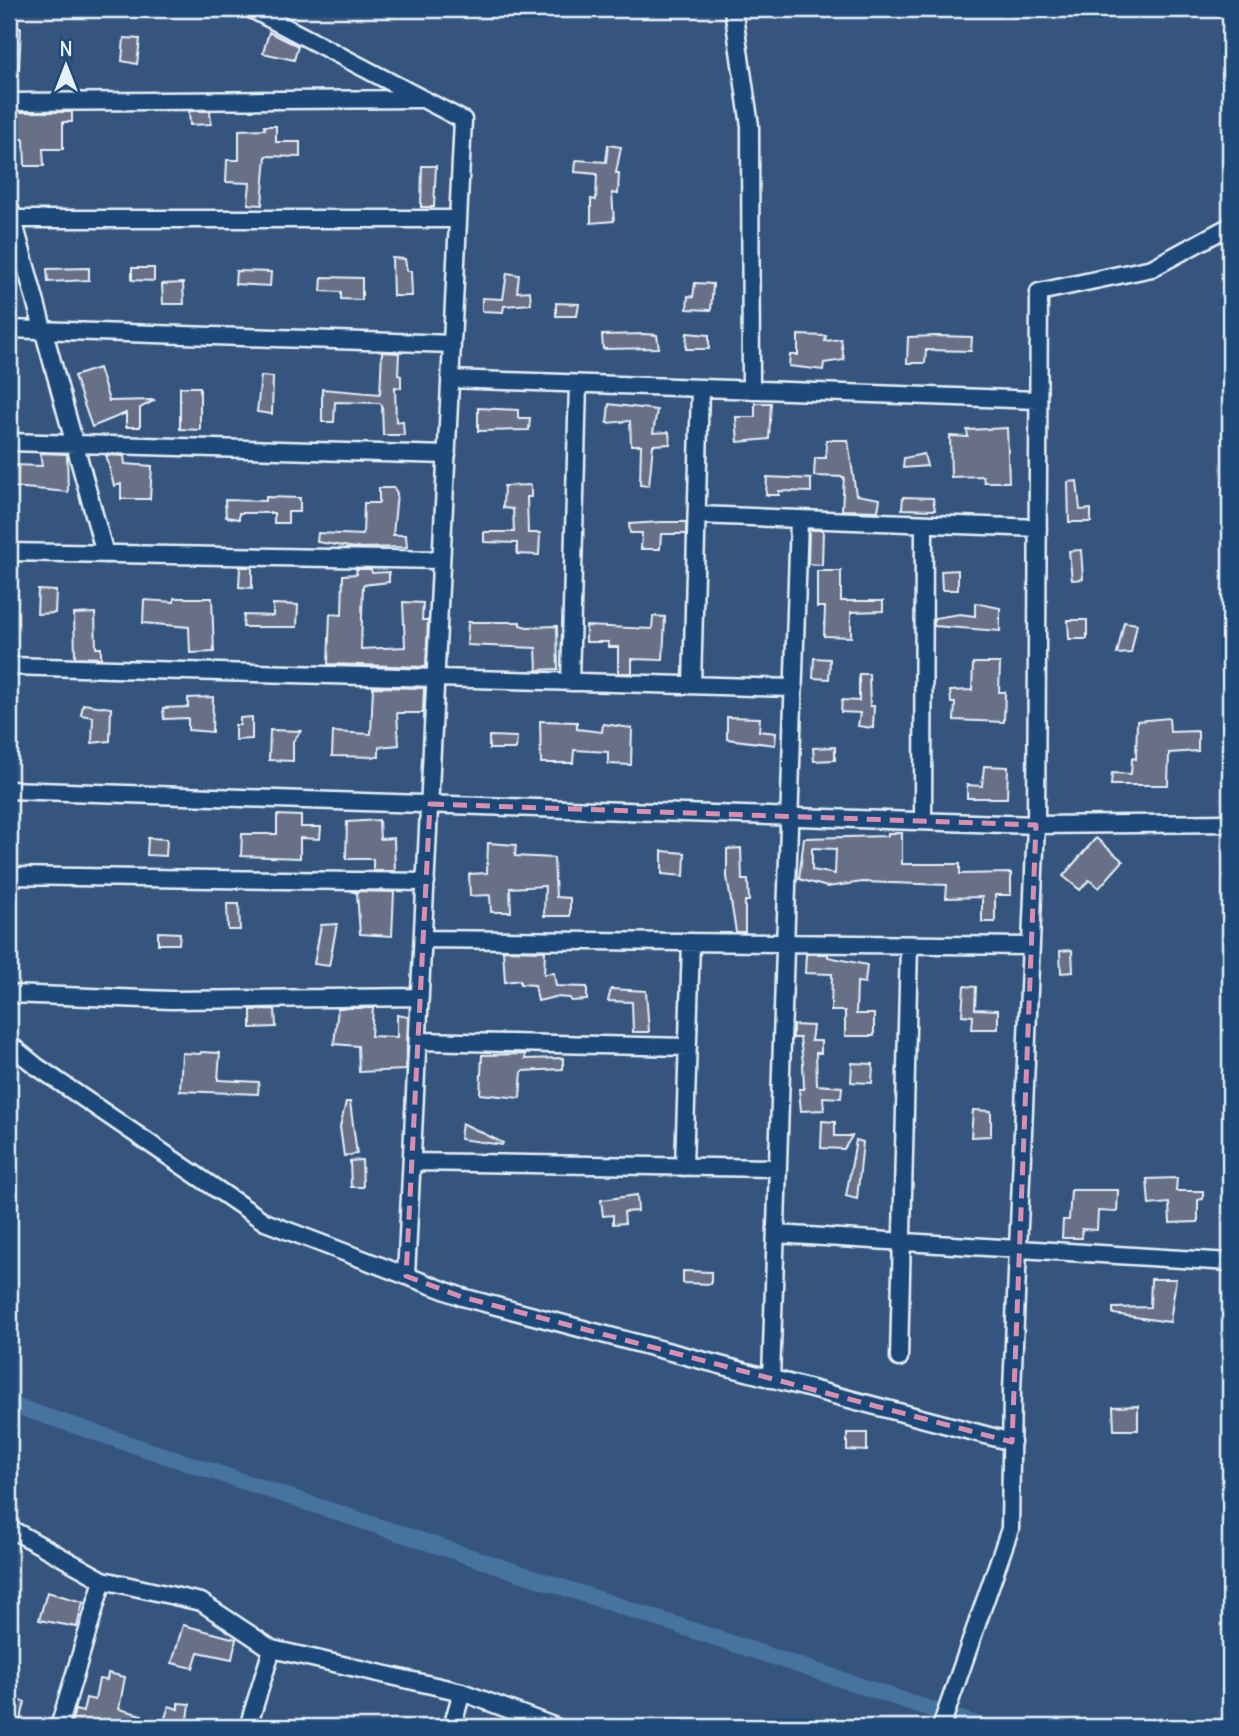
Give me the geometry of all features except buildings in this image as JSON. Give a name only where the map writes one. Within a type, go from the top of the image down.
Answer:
[{"type":"street","points":[[251,9],[463,120],[407,1276]]},
{"type":"street","points":[[733,9],[750,126],[751,390]]},
{"type":"street","points":[[9,102],[423,99]]},
{"type":"street","points":[[104,554],[11,212],[458,219]]},
{"type":"street","points":[[942,1727],[1010,1529],[1018,1249],[1036,825],[1039,292],[1152,268],[1230,226]]},
{"type":"street","points":[[9,329],[452,344]]},
{"type":"street","points":[[450,379],[1038,400]]},
{"type":"street","points":[[570,682],[578,384]]},
{"type":"street","points":[[692,685],[700,388]]},
{"type":"street","points":[[9,442],[447,455]]},
{"type":"street","points":[[697,515],[1038,528]]},
{"type":"street","points":[[771,1379],[799,519]]},
{"type":"street","points":[[923,821],[924,524]]},
{"type":"street","points":[[9,552],[441,559]]},
{"type":"street","points":[[9,666],[794,688]]},
{"type":"street","points":[[9,790],[1036,825],[1230,824]]},
{"type":"street","points":[[9,876],[426,882]]},
{"type":"street","points":[[423,939],[1031,946]]},
{"type":"street","points":[[684,1167],[691,942]]},
{"type":"street","points":[[899,1359],[909,945]]},
{"type":"street","points":[[9,994],[171,1000],[420,997]]},
{"type":"street","points":[[418,1041],[688,1047]]},
{"type":"street","points":[[9,1044],[36,1066],[265,1222],[462,1297],[1012,1442]]},
{"type":"street","points":[[412,1162],[778,1168]]},
{"type":"street","points":[[776,1234],[1230,1262]]},
{"type":"street","points":[[9,1528],[103,1580],[201,1602],[272,1649],[462,1692],[556,1727]]},
{"type":"street","points":[[59,1727],[103,1580]]},
{"type":"street","points":[[248,1727],[272,1649]]},
{"type":"street","points":[[452,1727],[462,1692]]},
{"type":"highlighted area","points":[[430,804],[1036,825],[1012,1442],[462,1297],[406,1276]]},
{"type":"waterway","points":[[9,1404],[985,1727]]}]
